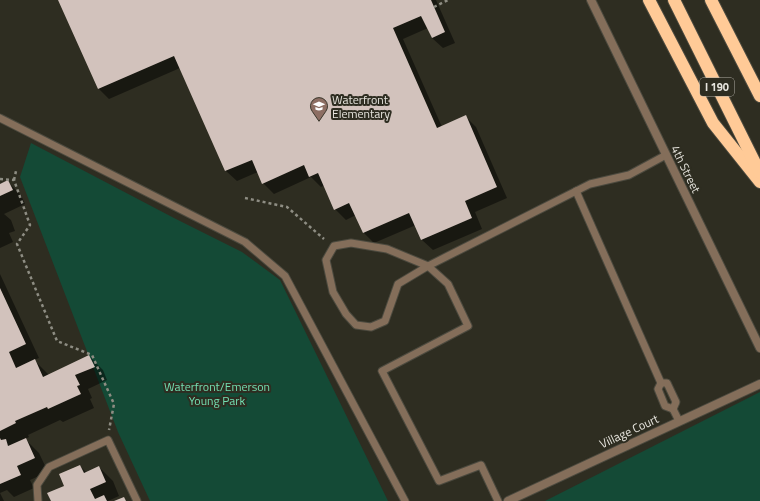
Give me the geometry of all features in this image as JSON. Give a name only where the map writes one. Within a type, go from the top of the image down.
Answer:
[{"type":"highway","points":[[649,0],[713,123],[760,182]]},
{"type":"highway","name":"I 190","points":[[674,0],[760,173]]},
{"type":"highway","name":"I 190","points":[[711,0],[760,96]]},
{"type":"street","name":"4th Street","points":[[591,0],[760,348]]},
{"type":"street","name":"Village Court","points":[[508,501],[760,384]]},
{"type":"lane","points":[[0,118],[245,242],[285,276],[405,501]]},
{"type":"lane","points":[[498,501],[481,465],[439,481],[382,371],[468,326],[448,284],[428,266],[388,250],[351,243],[334,246],[326,260],[333,292],[346,314],[356,325],[371,327],[385,321],[398,284],[428,266],[590,184],[629,175],[666,155]]},
{"type":"lane","points":[[576,191],[661,383]]},
{"type":"lane","points":[[661,383],[658,389],[665,406],[673,409],[679,421]]},
{"type":"lane","points":[[661,383],[667,383],[676,402],[673,409]]},
{"type":"lane","points":[[38,501],[38,485],[49,467],[108,440],[137,501]]},
{"type":"path","points":[[434,7],[448,0]]},
{"type":"path","points":[[16,171],[14,180],[30,225],[17,244],[57,341],[92,355],[114,404],[108,440]]},
{"type":"path","points":[[0,179],[14,180]]},
{"type":"path","points":[[245,198],[287,207],[334,246]]},
{"type":"green space","name":"Waterfront/Emerson Young Park","points":[[31,143],[242,252],[280,280],[388,501],[150,501],[118,432],[20,177]]},
{"type":"green space","points":[[760,392],[760,501],[545,501]]},
{"type":"building","name":"Waterfront Elementary","points":[[58,0],[431,0],[445,32],[432,38],[421,16],[393,28],[437,128],[466,115],[497,187],[465,201],[472,218],[421,240],[409,213],[363,233],[349,203],[334,210],[318,173],[309,177],[304,165],[262,184],[252,160],[225,171],[174,56],[98,89]]},
{"type":"building","points":[[8,180],[13,190],[0,196],[0,184]]},
{"type":"building","points":[[0,288],[26,344],[9,352],[16,368],[35,359],[43,377],[89,355],[95,367],[75,375],[80,385],[77,386],[81,394],[48,409],[47,407],[15,421],[16,423],[0,431]]},
{"type":"building","points":[[0,438],[1,440],[6,439],[8,446],[26,438],[35,458],[17,466],[21,475],[0,484]]},
{"type":"building","points":[[80,465],[84,473],[99,466],[106,482],[90,489],[95,499],[104,495],[107,501],[51,501],[47,493],[64,486],[59,474]]},
{"type":"building","points":[[124,497],[126,501],[114,501]]},
{"type":"place","name":"Waterfront Elementary","points":[[319,121]]}]
